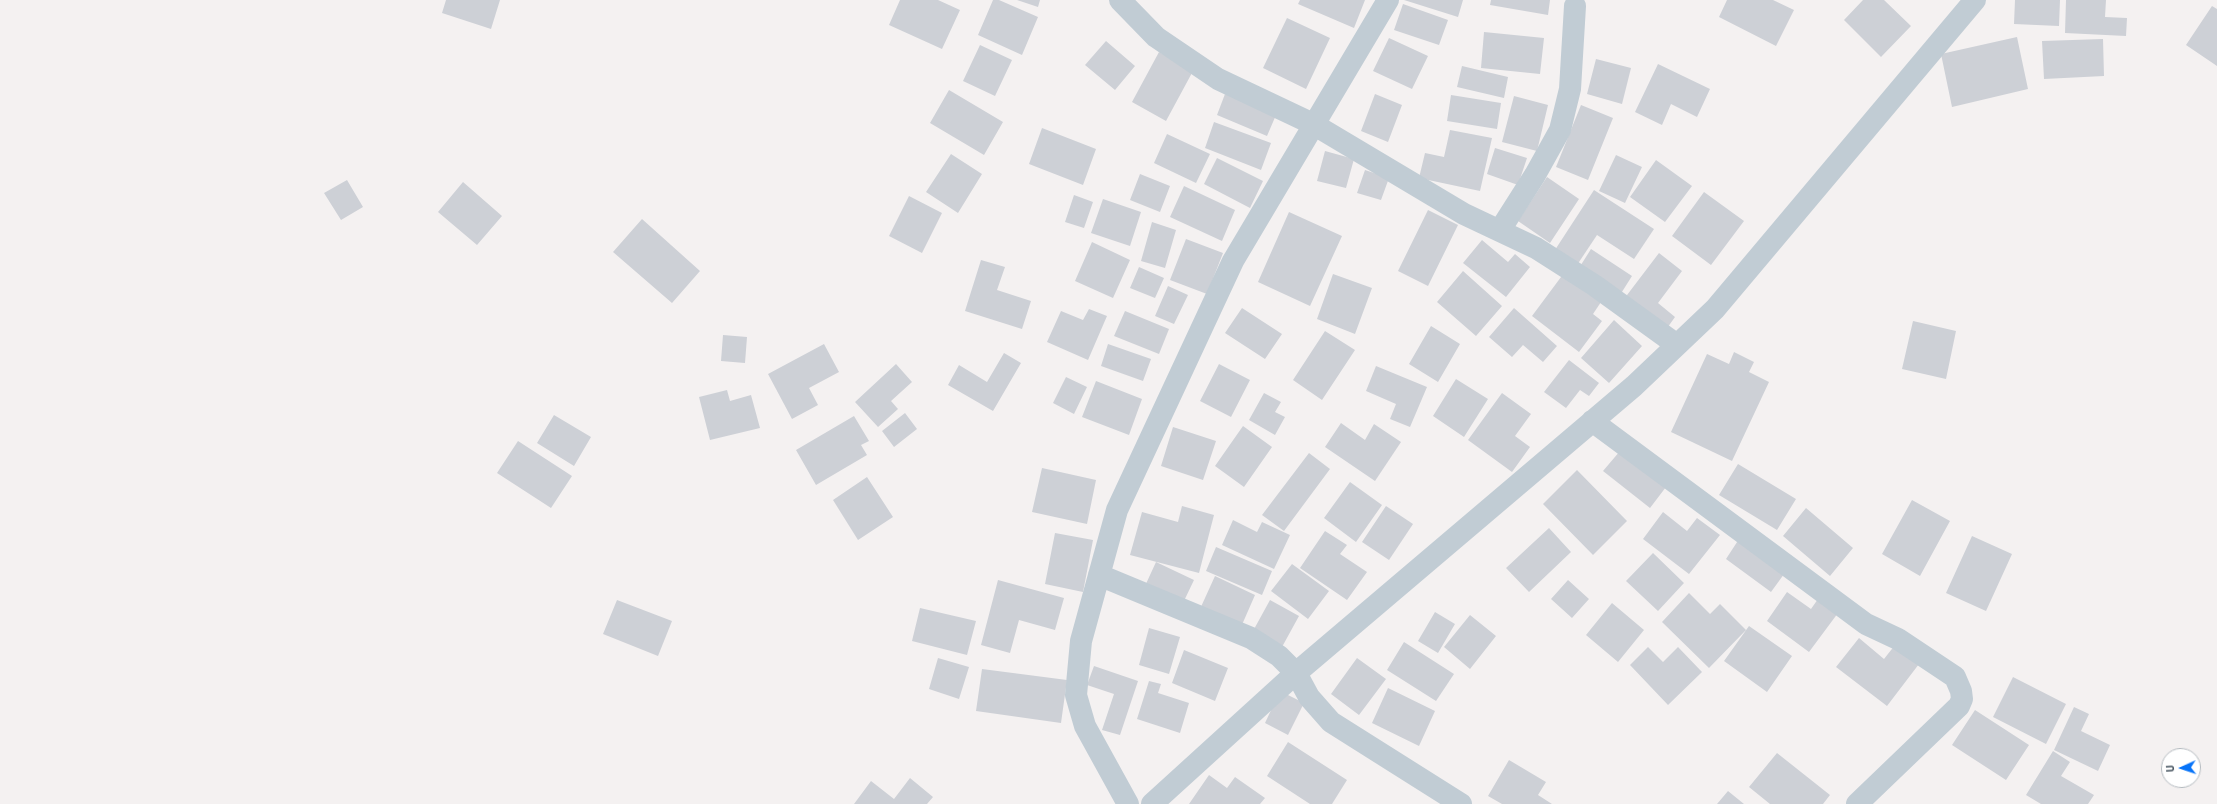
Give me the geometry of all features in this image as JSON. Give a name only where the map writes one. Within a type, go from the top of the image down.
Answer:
[{"type":"street","points":[[1120,0],[1156,37],[1218,79],[1313,124],[1464,214],[1536,248],[1594,285],[1677,345]]},
{"type":"street","points":[[1128,804],[1085,726],[1076,695],[1081,641],[1117,510],[1233,261],[1388,0]]},
{"type":"street","points":[[1152,804],[1296,673],[1634,386],[1715,309],[1976,0]]},
{"type":"street","points":[[1500,230],[1535,175],[1560,130],[1570,89],[1575,6]]},
{"type":"street","points":[[1592,421],[1866,624],[1898,639],[1955,677],[1962,691],[1962,699],[1959,706],[1857,804]]},
{"type":"street","points":[[1099,575],[1251,638],[1279,656],[1296,673],[1309,697],[1331,722],[1461,804]]},
{"type":"building","points":[[446,0],[500,0],[491,29],[442,13]]},
{"type":"building","points":[[900,0],[938,0],[960,10],[942,49],[889,25]]},
{"type":"building","points":[[993,0],[999,0],[1038,17],[1022,55],[978,35]]},
{"type":"building","points":[[1017,0],[1040,0],[1038,7]]},
{"type":"building","points":[[1300,0],[1365,0],[1354,28],[1298,4]]},
{"type":"building","points":[[1404,0],[1463,0],[1458,17]]},
{"type":"building","points":[[1491,0],[1550,0],[1548,15],[1490,5]]},
{"type":"building","points":[[1727,0],[1773,0],[1794,10],[1776,46],[1719,17]]},
{"type":"building","points":[[1863,0],[1884,0],[1911,26],[1881,57],[1844,20]]},
{"type":"building","points":[[2015,0],[2060,0],[2059,26],[2014,24]]},
{"type":"building","points":[[2066,0],[2106,0],[2105,17],[2127,18],[2126,36],[2065,33]]},
{"type":"building","points":[[1403,4],[1448,20],[1439,45],[1394,30]]},
{"type":"building","points":[[2212,6],[2217,9],[2217,66],[2186,45]]},
{"type":"building","points":[[1287,18],[1330,38],[1306,89],[1263,68]]},
{"type":"building","points":[[1484,32],[1544,38],[1540,74],[1481,68]]},
{"type":"building","points":[[2017,37],[2028,89],[1952,107],[1941,54]]},
{"type":"building","points":[[1389,38],[1428,56],[1412,89],[1373,71]]},
{"type":"building","points":[[2103,39],[2104,76],[2044,79],[2042,41]]},
{"type":"building","points":[[1106,41],[1135,66],[1115,90],[1085,65]]},
{"type":"building","points":[[980,45],[1012,60],[995,96],[963,81]]},
{"type":"building","points":[[1159,52],[1193,71],[1166,121],[1132,102]]},
{"type":"building","points":[[1596,59],[1631,68],[1622,104],[1587,94]]},
{"type":"building","points":[[1658,64],[1710,89],[1697,117],[1671,104],[1662,125],[1635,112]]},
{"type":"building","points":[[1462,66],[1508,77],[1504,98],[1457,87]]},
{"type":"building","points":[[949,90],[1003,122],[984,155],[930,123]]},
{"type":"building","points":[[1225,94],[1276,115],[1267,136],[1217,115]]},
{"type":"building","points":[[1375,94],[1402,105],[1388,142],[1361,131]]},
{"type":"building","points":[[1451,95],[1501,103],[1497,129],[1447,121]]},
{"type":"building","points":[[1514,96],[1548,105],[1537,151],[1502,142]]},
{"type":"building","points":[[1581,105],[1613,118],[1588,180],[1556,167]]},
{"type":"building","points":[[1214,122],[1271,143],[1261,170],[1205,148]]},
{"type":"building","points":[[1042,128],[1096,149],[1083,185],[1029,164]]},
{"type":"building","points":[[1450,130],[1492,138],[1480,191],[1419,178],[1425,153],[1444,157]]},
{"type":"building","points":[[1167,134],[1210,154],[1196,183],[1154,163]]},
{"type":"building","points":[[1495,148],[1527,158],[1518,185],[1487,174]]},
{"type":"building","points":[[1325,151],[1354,159],[1346,188],[1317,181]]},
{"type":"building","points":[[951,154],[982,174],[958,213],[926,192]]},
{"type":"building","points":[[1616,155],[1642,167],[1625,203],[1599,191]]},
{"type":"building","points":[[1217,158],[1263,181],[1250,208],[1204,184]]},
{"type":"building","points":[[1656,160],[1692,186],[1665,222],[1630,197]]},
{"type":"building","points":[[1365,170],[1389,178],[1381,200],[1357,193]]},
{"type":"building","points":[[1140,174],[1170,186],[1160,212],[1130,200]]},
{"type":"building","points":[[1547,177],[1579,199],[1550,243],[1518,221]]},
{"type":"building","points":[[347,180],[363,207],[341,220],[324,193]]},
{"type":"building","points":[[463,182],[502,216],[477,245],[438,212]]},
{"type":"building","points":[[1184,186],[1235,210],[1222,241],[1170,217]]},
{"type":"building","points":[[1594,190],[1654,229],[1634,259],[1597,235],[1575,268],[1553,253]]},
{"type":"building","points":[[1704,192],[1744,221],[1711,265],[1672,236]]},
{"type":"building","points":[[1074,195],[1093,202],[1084,228],[1065,222]]},
{"type":"building","points":[[909,196],[942,213],[922,253],[889,236]]},
{"type":"building","points":[[1103,199],[1141,212],[1130,246],[1091,233]]},
{"type":"building","points":[[1428,210],[1458,225],[1428,286],[1398,271]]},
{"type":"building","points":[[1289,212],[1342,236],[1310,306],[1258,282]]},
{"type":"building","points":[[642,219],[700,271],[672,303],[613,252]]},
{"type":"building","points":[[1152,222],[1176,230],[1165,268],[1141,261]]},
{"type":"building","points":[[1186,239],[1223,253],[1207,294],[1170,280]]},
{"type":"building","points":[[1482,240],[1508,262],[1515,254],[1530,267],[1506,297],[1463,263]]},
{"type":"building","points":[[1092,242],[1130,260],[1113,298],[1075,281]]},
{"type":"building","points":[[1591,249],[1632,276],[1620,295],[1579,268]]},
{"type":"building","points":[[1659,253],[1682,271],[1658,303],[1675,317],[1665,331],[1624,299]]},
{"type":"building","points":[[981,260],[1005,267],[997,290],[1031,301],[1022,329],[965,311]]},
{"type":"building","points":[[1139,267],[1164,278],[1155,298],[1130,288]]},
{"type":"building","points":[[1463,271],[1502,306],[1476,336],[1437,302]]},
{"type":"building","points":[[1564,273],[1601,302],[1593,314],[1602,321],[1579,352],[1532,316]]},
{"type":"building","points":[[1333,274],[1372,288],[1355,334],[1317,319]]},
{"type":"building","points":[[1168,286],[1188,295],[1174,324],[1155,316]]},
{"type":"building","points":[[1242,308],[1282,334],[1265,359],[1225,333]]},
{"type":"building","points":[[1514,308],[1557,346],[1543,362],[1523,345],[1512,357],[1489,337]]},
{"type":"building","points":[[1089,309],[1107,316],[1088,360],[1047,342],[1061,311],[1083,320]]},
{"type":"building","points":[[1125,311],[1169,329],[1159,354],[1114,336]]},
{"type":"building","points":[[1614,320],[1642,346],[1609,383],[1581,358]]},
{"type":"building","points":[[1913,321],[1956,331],[1946,379],[1902,369]]},
{"type":"building","points":[[1431,326],[1460,344],[1438,382],[1409,364]]},
{"type":"building","points":[[1325,331],[1355,350],[1322,400],[1293,380]]},
{"type":"building","points":[[723,335],[747,337],[745,363],[721,361]]},
{"type":"building","points":[[824,344],[839,372],[809,388],[818,405],[792,419],[768,374]]},
{"type":"building","points":[[1108,344],[1151,359],[1143,381],[1101,366]]},
{"type":"building","points":[[1734,352],[1754,362],[1749,372],[1769,382],[1732,461],[1671,432],[1707,354],[1729,364]]},
{"type":"building","points":[[1004,353],[1021,363],[993,411],[948,385],[959,365],[987,382]]},
{"type":"building","points":[[1569,360],[1599,383],[1589,396],[1580,390],[1566,408],[1544,392]]},
{"type":"building","points":[[896,364],[912,382],[891,401],[898,409],[878,427],[855,402]]},
{"type":"building","points":[[1219,364],[1250,380],[1231,417],[1200,401]]},
{"type":"building","points":[[1376,366],[1427,387],[1410,427],[1390,419],[1396,404],[1366,391]]},
{"type":"building","points":[[1066,377],[1087,387],[1074,414],[1053,403]]},
{"type":"building","points":[[1456,379],[1488,399],[1464,437],[1433,416]]},
{"type":"building","points":[[1096,381],[1142,399],[1129,435],[1082,417]]},
{"type":"building","points":[[727,390],[730,401],[751,395],[760,428],[710,440],[699,397]]},
{"type":"building","points":[[1264,393],[1281,402],[1275,412],[1285,417],[1275,435],[1249,420]]},
{"type":"building","points":[[1502,393],[1531,414],[1515,436],[1530,447],[1512,472],[1468,440]]},
{"type":"building","points":[[905,413],[917,429],[894,447],[882,431]]},
{"type":"building","points":[[554,415],[591,437],[574,466],[537,443]]},
{"type":"building","points":[[854,416],[869,441],[861,445],[867,455],[816,485],[796,450]]},
{"type":"building","points":[[1341,423],[1365,440],[1374,424],[1401,442],[1375,481],[1325,447]]},
{"type":"building","points":[[1243,426],[1272,447],[1244,487],[1215,466]]},
{"type":"building","points":[[1173,427],[1216,441],[1203,480],[1161,466]]},
{"type":"building","points":[[518,441],[572,476],[551,508],[497,473]]},
{"type":"building","points":[[1620,451],[1666,487],[1650,508],[1603,471]]},
{"type":"building","points":[[1309,453],[1330,469],[1284,531],[1262,515]]},
{"type":"building","points":[[1738,464],[1796,499],[1777,530],[1719,495]]},
{"type":"building","points":[[1042,468],[1096,480],[1087,524],[1032,512]]},
{"type":"building","points":[[1577,470],[1627,521],[1593,555],[1543,504]]},
{"type":"building","points":[[867,477],[893,517],[858,540],[833,500]]},
{"type":"building","points":[[1350,482],[1382,505],[1356,542],[1324,518]]},
{"type":"building","points":[[1912,500],[1950,521],[1920,576],[1882,554]]},
{"type":"building","points":[[1182,506],[1214,515],[1199,573],[1130,555],[1142,512],[1178,522]]},
{"type":"building","points":[[1386,506],[1413,524],[1389,560],[1362,542]]},
{"type":"building","points":[[1806,508],[1853,548],[1830,576],[1783,536]]},
{"type":"building","points":[[1663,512],[1687,531],[1697,518],[1720,535],[1689,574],[1643,539]]},
{"type":"building","points":[[1233,520],[1257,532],[1262,522],[1290,535],[1274,569],[1222,545]]},
{"type":"building","points":[[1549,528],[1571,552],[1529,592],[1506,568]]},
{"type":"building","points":[[1325,531],[1347,545],[1340,554],[1367,572],[1347,600],[1300,568]]},
{"type":"building","points":[[1055,533],[1093,540],[1083,592],[1045,584]]},
{"type":"building","points":[[1741,536],[1787,570],[1771,592],[1726,559]]},
{"type":"building","points":[[1972,536],[2012,554],[1986,611],[1946,593]]},
{"type":"building","points":[[1216,547],[1272,571],[1262,595],[1206,571]]},
{"type":"building","points":[[1653,553],[1684,583],[1658,611],[1626,581]]},
{"type":"building","points":[[1156,562],[1194,580],[1183,603],[1145,586]]},
{"type":"building","points":[[1292,564],[1329,591],[1308,619],[1271,591]]},
{"type":"building","points":[[1215,576],[1255,595],[1241,627],[1200,609]]},
{"type":"building","points":[[998,580],[1064,598],[1055,630],[1019,620],[1010,653],[981,645]]},
{"type":"building","points":[[1568,580],[1589,599],[1572,618],[1551,599]]},
{"type":"building","points":[[1787,592],[1811,609],[1818,599],[1838,613],[1809,652],[1767,621]]},
{"type":"building","points":[[1689,593],[1710,614],[1720,604],[1746,630],[1709,668],[1662,622]]},
{"type":"building","points":[[617,600],[672,621],[658,656],[603,634]]},
{"type":"building","points":[[1270,600],[1299,616],[1282,647],[1253,631]]},
{"type":"building","points":[[1612,603],[1644,630],[1618,662],[1586,635]]},
{"type":"building","points":[[920,608],[976,621],[967,655],[912,641]]},
{"type":"building","points":[[1435,612],[1455,624],[1438,653],[1418,641]]},
{"type":"building","points":[[1470,615],[1496,636],[1470,669],[1444,647]]},
{"type":"building","points":[[1749,626],[1792,656],[1767,692],[1724,661]]},
{"type":"building","points":[[1149,628],[1180,637],[1169,674],[1139,665]]},
{"type":"building","points":[[1859,638],[1884,659],[1895,645],[1919,664],[1887,706],[1836,667]]},
{"type":"building","points":[[1404,642],[1454,674],[1436,701],[1387,670]]},
{"type":"building","points":[[1648,647],[1663,662],[1678,647],[1702,672],[1668,705],[1630,665]]},
{"type":"building","points":[[1184,650],[1228,668],[1215,701],[1172,683]]},
{"type":"building","points":[[938,658],[969,667],[959,699],[929,689]]},
{"type":"building","points":[[1357,658],[1386,679],[1359,715],[1331,694]]},
{"type":"building","points":[[1094,666],[1138,681],[1120,735],[1102,730],[1114,694],[1087,685]]},
{"type":"building","points":[[982,669],[1067,680],[1061,723],[976,711]]},
{"type":"building","points":[[2013,677],[2066,704],[2046,744],[1993,717]]},
{"type":"building","points":[[1149,681],[1161,684],[1158,693],[1189,703],[1180,733],[1137,719]]},
{"type":"building","points":[[1388,688],[1435,711],[1419,746],[1372,723]]},
{"type":"building","points":[[1280,691],[1304,703],[1288,735],[1265,723]]},
{"type":"building","points":[[2074,707],[2089,714],[2081,731],[2110,745],[2098,771],[2054,750]]},
{"type":"building","points":[[1975,710],[2029,745],[2006,780],[1952,745]]},
{"type":"building","points":[[1288,742],[1347,780],[1332,804],[1310,804],[1267,776]]},
{"type":"building","points":[[2053,751],[2070,762],[2061,776],[2094,795],[2088,804],[2041,804],[2026,795]]},
{"type":"building","points":[[1777,753],[1830,795],[1823,804],[1770,804],[1749,787]]},
{"type":"building","points":[[1509,760],[1546,782],[1538,795],[1552,804],[1502,804],[1488,796]]},
{"type":"building","points":[[1209,775],[1227,788],[1235,777],[1265,798],[1260,804],[1189,804]]},
{"type":"building","points":[[910,778],[933,797],[927,804],[854,804],[871,781],[894,799]]},
{"type":"building","points":[[1728,791],[1744,804],[1717,804]]}]
